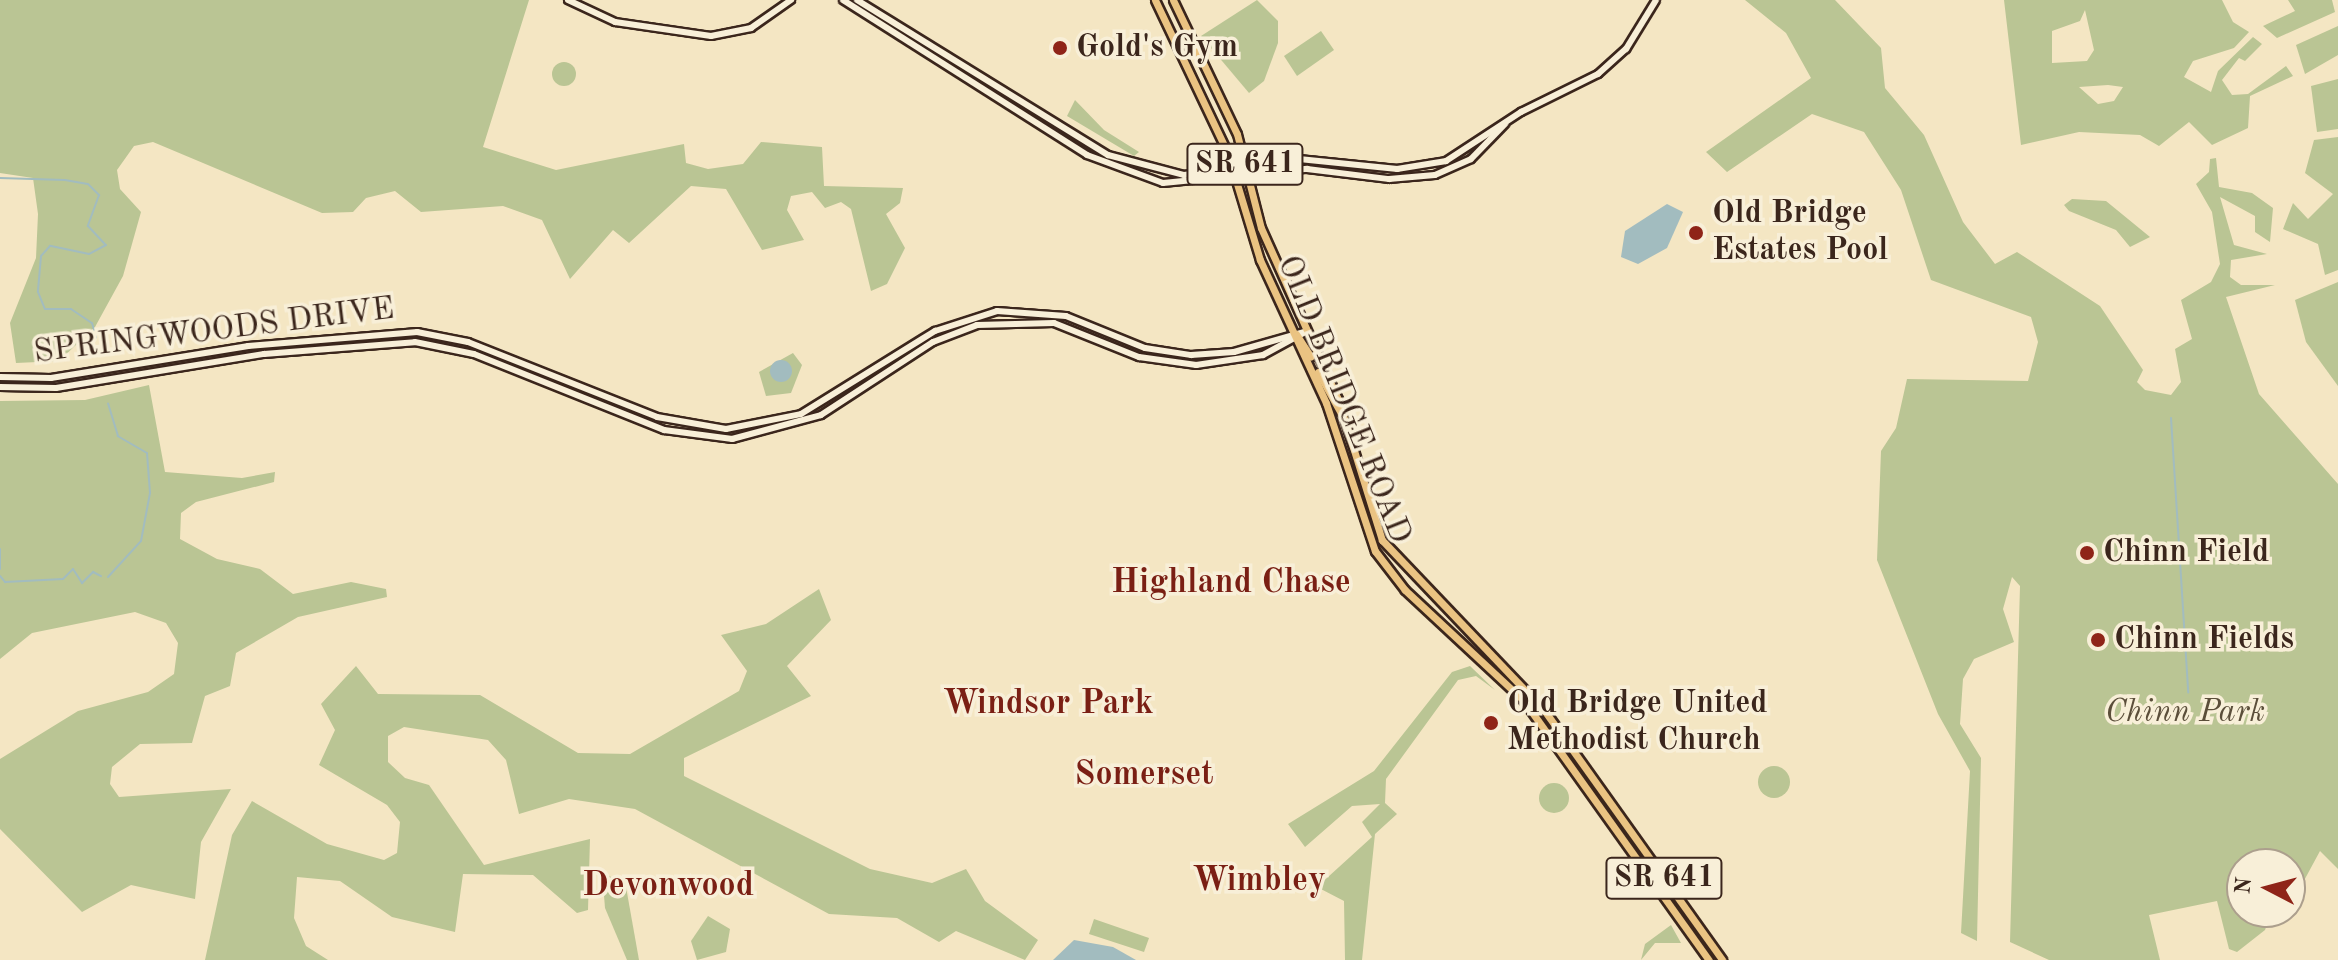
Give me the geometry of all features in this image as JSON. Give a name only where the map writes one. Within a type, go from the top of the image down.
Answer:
[{"type":"main road","name":"OLD BRIDGE ROAD","points":[[1155,0],[1233,169],[1300,335],[1347,422],[1370,512],[1391,554],[1544,710],[1722,960]]},
{"type":"main road","name":"OLD BRIDGE ROAD","points":[[1173,0],[1246,167],[1261,228],[1381,560],[1524,701],[1709,960]]},
{"type":"street","points":[[568,0],[615,22],[711,36],[751,28],[791,0]]},
{"type":"street","points":[[843,0],[1104,164],[1163,183],[1236,179],[1307,169],[1389,179],[1435,175],[1471,159],[1510,118]]},
{"type":"street","points":[[857,0],[1124,162],[1170,174],[1299,159],[1425,166],[1459,155],[1510,118],[1598,74],[1626,49],[1656,0]]},
{"type":"street","name":"SPRINGWOODS DRIVE","points":[[0,377],[51,378],[248,346],[417,332],[468,342],[657,417],[726,429],[801,414],[935,331],[997,311],[1066,316],[1145,348],[1181,355],[1234,352],[1300,335]]},
{"type":"street","name":"SPRINGWOODS DRIVE","points":[[0,387],[56,388],[247,356],[415,342],[474,354],[664,430],[721,439],[811,420],[933,342],[991,322],[1054,323],[1139,357],[1196,365],[1253,357],[1300,335]]},
{"type":"green space","points":[[0,0],[529,0],[483,147],[556,170],[684,144],[686,163],[708,169],[743,164],[761,142],[822,147],[824,186],[903,188],[900,203],[886,214],[905,248],[887,284],[871,291],[851,209],[841,202],[825,208],[812,192],[791,196],[787,210],[804,240],[762,250],[726,189],[691,186],[629,243],[613,230],[570,279],[542,220],[503,206],[421,212],[395,191],[366,198],[353,212],[322,213],[153,142],[134,146],[117,170],[120,189],[141,212],[123,276],[95,327],[59,361],[16,363],[10,323],[36,258],[38,214],[33,178],[0,173]]},
{"type":"green space","points":[[1257,0],[1278,21],[1278,43],[1264,81],[1249,93],[1201,36]]},
{"type":"green space","name":"Chinn Park","points":[[1745,0],[1835,0],[1881,48],[1885,88],[1924,135],[1963,222],[1995,264],[2017,252],[2100,306],[2143,370],[2137,382],[2145,390],[2171,395],[2181,382],[2175,349],[2192,339],[2181,300],[2211,282],[2220,264],[2212,212],[2196,184],[2209,172],[2210,159],[2216,158],[2219,187],[2252,193],[2273,208],[2270,242],[2255,232],[2255,216],[2220,197],[2234,245],[2267,254],[2231,260],[2230,277],[2241,285],[2275,285],[2226,297],[2259,394],[2338,484],[2338,869],[2320,851],[2306,877],[2306,848],[2226,848],[2226,928],[2266,928],[2237,952],[2229,949],[2217,901],[2149,915],[2160,960],[2049,960],[2010,942],[2020,586],[2012,577],[2003,609],[2014,642],[1974,659],[1963,679],[1960,724],[1981,758],[1977,941],[1961,933],[1970,771],[1938,714],[1877,560],[1881,451],[1896,428],[1907,379],[2028,381],[2038,342],[2031,317],[1931,280],[1901,190],[1864,132],[1812,114],[1727,172],[1706,152],[1811,78],[1786,33]]},
{"type":"green space","points":[[2004,0],[2222,0],[2233,22],[2249,32],[2234,48],[2193,61],[2184,77],[2211,92],[2218,71],[2253,37],[2262,44],[2245,61],[2239,58],[2222,80],[2232,95],[2248,94],[2286,66],[2293,76],[2250,96],[2248,128],[2212,145],[2189,122],[2159,146],[2140,135],[2079,132],[2021,145]],"holes":[[[2085,10],[2094,50],[2087,61],[2052,63],[2052,31],[2080,21]],[[2108,85],[2123,87],[2114,101],[2098,104],[2079,87]]]},
{"type":"green space","points":[[2288,0],[2332,0],[2335,12],[2277,38],[2263,26],[2295,11]]},
{"type":"green space","points":[[2338,26],[2338,55],[2305,74],[2296,45]]},
{"type":"green space","points":[[1321,31],[1334,50],[1297,76],[1284,56]]},
{"type":"green space","points":[[564,62],[572,66],[576,74],[572,82],[564,86],[556,82],[552,74],[556,66]]},
{"type":"green space","points":[[2338,79],[2338,129],[2317,132],[2311,86]]},
{"type":"green space","points":[[1075,100],[1104,130],[1139,152],[1134,156],[1067,116]]},
{"type":"green space","points":[[2338,137],[2338,270],[2325,275],[2318,244],[2283,229],[2293,203],[2308,219],[2333,194],[2305,173],[2314,140]]},
{"type":"green space","points":[[2072,199],[2106,201],[2150,237],[2130,247],[2116,230],[2069,211],[2064,205]]},
{"type":"green space","points":[[2338,282],[2338,386],[2306,342],[2295,300]]},
{"type":"green space","points":[[793,353],[802,365],[791,393],[766,396],[759,372]]},
{"type":"green space","points":[[149,385],[165,472],[242,478],[275,472],[274,482],[196,502],[181,513],[180,539],[217,559],[260,569],[293,594],[351,582],[386,589],[387,597],[298,617],[236,653],[230,686],[205,696],[192,743],[140,744],[112,767],[110,784],[119,797],[231,789],[201,842],[195,899],[131,885],[82,912],[0,829],[0,759],[78,711],[148,692],[174,674],[178,643],[166,623],[135,612],[32,633],[0,659],[0,401],[85,400]]},
{"type":"green space","points":[[819,589],[831,620],[787,666],[811,696],[684,758],[684,776],[870,869],[932,883],[966,869],[985,901],[1038,940],[1025,960],[956,931],[939,942],[897,918],[829,914],[635,809],[569,799],[519,814],[506,760],[488,740],[404,727],[388,736],[388,762],[405,778],[429,785],[484,865],[590,839],[588,910],[577,913],[533,875],[463,874],[455,932],[392,917],[340,881],[297,877],[294,918],[306,946],[328,960],[205,960],[232,835],[252,801],[327,844],[384,860],[397,853],[400,822],[387,805],[319,765],[335,730],[321,704],[356,666],[378,694],[480,695],[578,753],[630,754],[739,691],[747,671],[721,635],[766,624]]},
{"type":"green space","points":[[1470,666],[1495,690],[1476,676],[1458,680],[1386,779],[1385,803],[1397,814],[1375,834],[1362,960],[1345,960],[1344,901],[1317,887],[1372,837],[1362,822],[1380,804],[1352,806],[1305,847],[1288,824],[1374,771],[1452,672]]},
{"type":"green space","points":[[1774,766],[1785,771],[1790,782],[1785,793],[1774,798],[1763,793],[1758,782],[1763,771]]},
{"type":"green space","points":[[1554,783],[1565,787],[1569,798],[1565,809],[1554,813],[1543,809],[1539,798],[1543,787]]},
{"type":"green space","points":[[602,871],[626,887],[639,960],[627,960],[605,908]]},
{"type":"green space","points":[[708,916],[730,929],[726,952],[697,960],[691,941]]},
{"type":"green space","points":[[1094,919],[1149,938],[1144,952],[1089,934]]},
{"type":"green space","points":[[1671,925],[1681,943],[1655,943],[1641,960],[1645,944]]},
{"type":"water","points":[[1667,204],[1683,212],[1667,248],[1638,264],[1621,257],[1625,231]]},
{"type":"water","points":[[781,360],[789,363],[792,371],[789,379],[781,382],[773,379],[770,371],[773,363]]},
{"type":"water","points":[[1074,940],[1113,947],[1136,960],[1053,960]]},
{"type":"waterway","points":[[0,178],[65,180],[88,184],[99,195],[88,226],[106,245],[89,254],[50,246],[41,256],[38,292],[45,309],[71,309],[92,323],[96,337]]},
{"type":"waterway","points":[[108,403],[118,436],[147,453],[150,493],[141,541],[108,577]]},
{"type":"waterway","points":[[2171,418],[2188,692]]},
{"type":"waterway","points":[[0,549],[0,569]]},
{"type":"waterway","points":[[0,576],[5,582],[63,579],[73,569],[82,583],[93,572],[101,576]]},
{"type":"place","name":"Gold's Gym","points":[[1060,48]]},
{"type":"place","name":"Old Bridge Estates Pool","points":[[1696,233]]},
{"type":"place","name":"Chinn Field","points":[[2087,553]]},
{"type":"place","name":"Chinn Fields","points":[[2098,640]]},
{"type":"place","name":"Old Bridge United Methodist Church","points":[[1491,723]]},
{"type":"district","name":"Highland Chase","points":[[1231,584]]},
{"type":"district","name":"Windsor Park","points":[[1048,705]]},
{"type":"district","name":"Somerset","points":[[1144,776]]},
{"type":"district","name":"Wimbley","points":[[1259,882]]},
{"type":"district","name":"Devonwood","points":[[668,887]]}]
